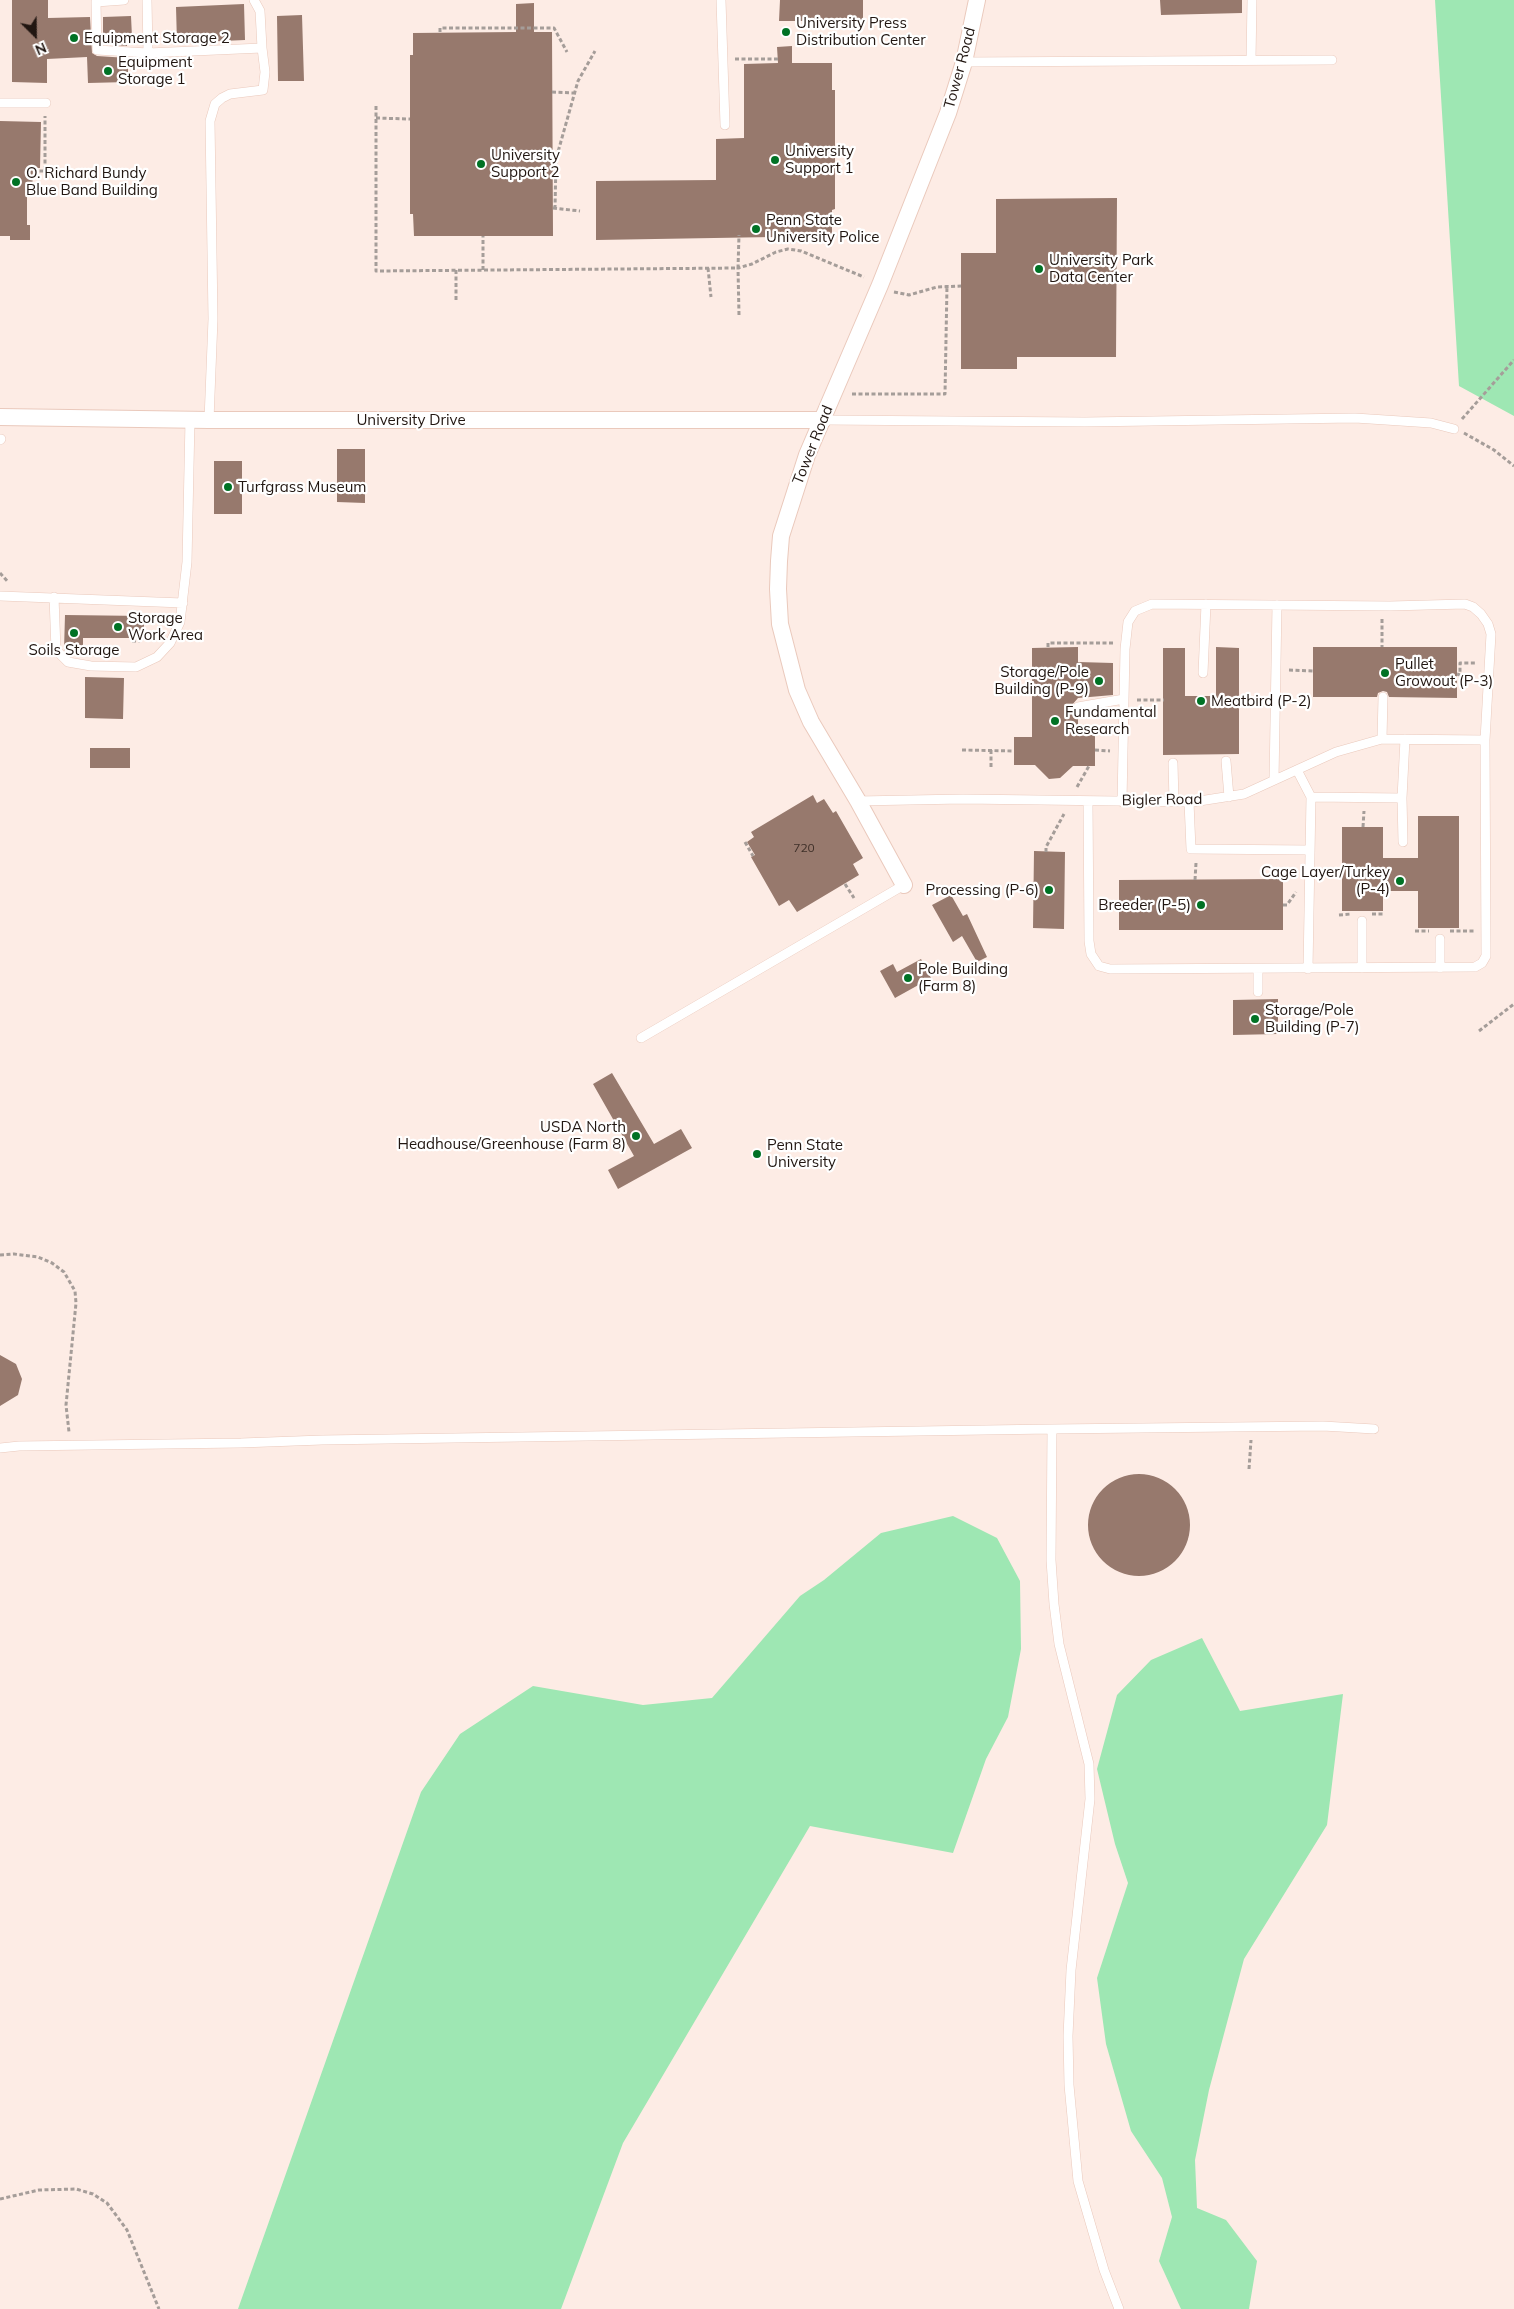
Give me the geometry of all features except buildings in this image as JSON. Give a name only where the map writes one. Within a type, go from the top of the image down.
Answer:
[{"type":"street","name":"Tower Road","points":[[904,885],[812,722],[797,690],[780,624],[778,589],[781,536],[807,455],[880,285],[938,140],[964,62],[977,0]]},
{"type":"street","name":"University Drive","points":[[0,417],[190,420],[823,420]]},
{"type":"lane","points":[[124,0],[96,2],[97,50],[148,52],[262,48]]},
{"type":"lane","points":[[147,0],[148,52]]},
{"type":"lane","points":[[209,420],[213,319],[210,121],[215,104],[222,98],[230,94],[263,90],[265,72],[260,11],[254,0]]},
{"type":"lane","points":[[721,0],[725,125]]},
{"type":"lane","points":[[1252,0],[1252,60]]},
{"type":"lane","points":[[964,62],[1332,60]]},
{"type":"lane","points":[[0,104],[46,103]]},
{"type":"lane","points":[[823,420],[1104,422],[1355,418],[1431,423],[1454,429]]},
{"type":"lane","points":[[54,597],[56,650],[68,662],[91,666],[136,667],[157,657],[170,643],[177,629],[184,603],[187,562],[190,420]]},
{"type":"lane","points":[[0,596],[184,603]]},
{"type":"lane","points":[[1088,801],[1089,941],[1091,954],[1099,966],[1110,970],[1475,968],[1482,963],[1486,956],[1485,740],[1491,634],[1488,624],[1473,607],[1465,604],[1382,606],[1152,604],[1135,611],[1128,622],[1126,644],[1122,802]]},
{"type":"lane","points":[[1203,673],[1206,604]]},
{"type":"lane","points":[[1274,780],[1277,605]]},
{"type":"lane","points":[[1382,739],[1383,697]]},
{"type":"lane","points":[[1078,708],[1124,699]]},
{"type":"lane","name":"Bigler Road","points":[[858,801],[963,799],[1189,802],[1244,794],[1336,752],[1382,739],[1485,740]]},
{"type":"lane","points":[[1404,842],[1402,798],[1405,739]]},
{"type":"lane","points":[[1226,762],[1228,797]]},
{"type":"lane","points":[[1173,763],[1174,802]]},
{"type":"lane","points":[[1297,770],[1311,797],[1308,969]]},
{"type":"lane","points":[[1311,797],[1402,798]]},
{"type":"lane","points":[[1189,802],[1191,849],[1310,850]]},
{"type":"lane","points":[[642,1038],[904,885]]},
{"type":"lane","points":[[1362,921],[1362,968]]},
{"type":"lane","points":[[1440,935],[1440,968]]},
{"type":"lane","points":[[1258,969],[1258,992]]},
{"type":"lane","points":[[0,1448],[19,1446],[322,1440],[1052,1428],[1323,1426],[1374,1429]]},
{"type":"lane","points":[[1052,1428],[1051,1560],[1054,1604],[1059,1644],[1081,1728],[1090,1773],[1088,1826],[1071,1970],[1069,2085],[1078,2182],[1104,2270],[1119,2309]]},
{"type":"path","points":[[440,32],[440,28],[546,30],[554,28],[567,52]]},
{"type":"path","points":[[580,211],[554,209],[555,165],[578,81],[595,51]]},
{"type":"path","points":[[722,59],[778,59]]},
{"type":"path","points":[[552,92],[574,93]]},
{"type":"path","points":[[33,171],[45,171],[46,103]]},
{"type":"path","points":[[376,106],[376,271],[738,268],[788,249],[801,251],[864,277]]},
{"type":"path","points":[[376,118],[410,118]]},
{"type":"path","points":[[739,235],[739,314]]},
{"type":"path","points":[[483,236],[483,270]]},
{"type":"path","points":[[708,268],[711,297]]},
{"type":"path","points":[[456,270],[456,300]]},
{"type":"path","points":[[851,394],[945,394],[947,285]]},
{"type":"path","points":[[894,292],[909,295],[924,289],[947,285],[961,286]]},
{"type":"path","points":[[1514,360],[1454,429],[1494,450],[1514,466]]},
{"type":"path","points":[[1382,606],[1382,647]]},
{"type":"path","points":[[132,641],[139,641],[139,638]]},
{"type":"path","points":[[1048,647],[1048,643],[1126,644]]},
{"type":"path","points":[[1457,674],[1460,674],[1460,663],[1467,663]]},
{"type":"path","points":[[1276,670],[1313,671]]},
{"type":"path","points":[[1124,699],[1164,700]]},
{"type":"path","points":[[1239,702],[1275,700]]},
{"type":"path","points":[[962,750],[1014,751]]},
{"type":"path","points":[[990,767],[991,750]]},
{"type":"path","points":[[1077,788],[1089,766]]},
{"type":"path","points":[[1046,852],[1046,847],[1067,808]]},
{"type":"path","points":[[745,842],[753,856]]},
{"type":"path","points":[[1339,914],[1348,914]]},
{"type":"path","points":[[1415,931],[1431,931]]},
{"type":"path","points":[[1440,935],[1485,931]]},
{"type":"path","points":[[1479,1031],[1514,1004]]},
{"type":"path","points":[[0,1256],[14,1254],[38,1257],[58,1267],[71,1281],[76,1303],[66,1420],[70,1436],[76,1446]]},
{"type":"path","points":[[1249,1469],[1252,1427]]},
{"type":"path","points":[[0,2199],[39,2190],[76,2189],[93,2194],[107,2203],[127,2230],[158,2309]]},
{"type":"shaded area","name":"Penn State University","points":[[0,0],[1514,0],[1514,2309],[0,2309]]},
{"type":"green space","points":[[1435,0],[1514,0],[1514,416],[1459,386]]},
{"type":"green space","points":[[953,1516],[997,1538],[1020,1581],[1021,1649],[1008,1717],[986,1759],[953,1853],[810,1826],[623,2143],[561,2309],[238,2309],[421,1792],[460,1734],[533,1686],[643,1705],[712,1698],[800,1596],[824,1580],[881,1533]]},
{"type":"green space","points":[[1202,1638],[1240,1711],[1343,1694],[1327,1825],[1244,1959],[1209,2090],[1195,2160],[1197,2208],[1226,2220],[1257,2261],[1249,2309],[1181,2309],[1159,2261],[1172,2217],[1162,2178],[1131,2131],[1106,2044],[1097,1978],[1128,1883],[1115,1844],[1097,1769],[1117,1695],[1151,1660]]},
{"type":"place","name":"University Press Distribution Center","points":[[786,32]]},
{"type":"place","name":"Equipment Storage 2","points":[[74,38]]},
{"type":"place","name":"Equipment Storage 1","points":[[108,71]]},
{"type":"place","name":"University Support 1","points":[[775,160]]},
{"type":"place","name":"University Support 2","points":[[481,164]]},
{"type":"place","name":"O. Richard Bundy Blue Band Building","points":[[16,182]]},
{"type":"place","name":"Penn State University Police","points":[[756,229]]},
{"type":"place","name":"University Park Data Center","points":[[1039,269]]},
{"type":"place","name":"Turfgrass Museum","points":[[228,487]]},
{"type":"place","name":"Storage Work Area","points":[[118,627]]},
{"type":"place","name":"Soils Storage","points":[[74,633]]},
{"type":"place","name":"Pullet Growout (P-3)","points":[[1385,673]]},
{"type":"place","name":"Storage/Pole Building (P-9)","points":[[1099,681]]},
{"type":"place","name":"Meatbird (P-2)","points":[[1201,701]]},
{"type":"place","name":"Fundamental Research","points":[[1055,721]]},
{"type":"place","name":"Cage Layer/Turkey (P-4)","points":[[1400,881]]},
{"type":"place","name":"Processing (P-6)","points":[[1049,890]]},
{"type":"place","name":"Breeder (P-5)","points":[[1201,905]]},
{"type":"place","name":"Pole Building (Farm 8)","points":[[908,978]]},
{"type":"place","name":"Storage/Pole Building (P-7)","points":[[1255,1019]]},
{"type":"place","name":"USDA North Headhouse/Greenhouse (Farm 8)","points":[[636,1136]]},
{"type":"place","name":"Penn State University","points":[[757,1154]]}]
